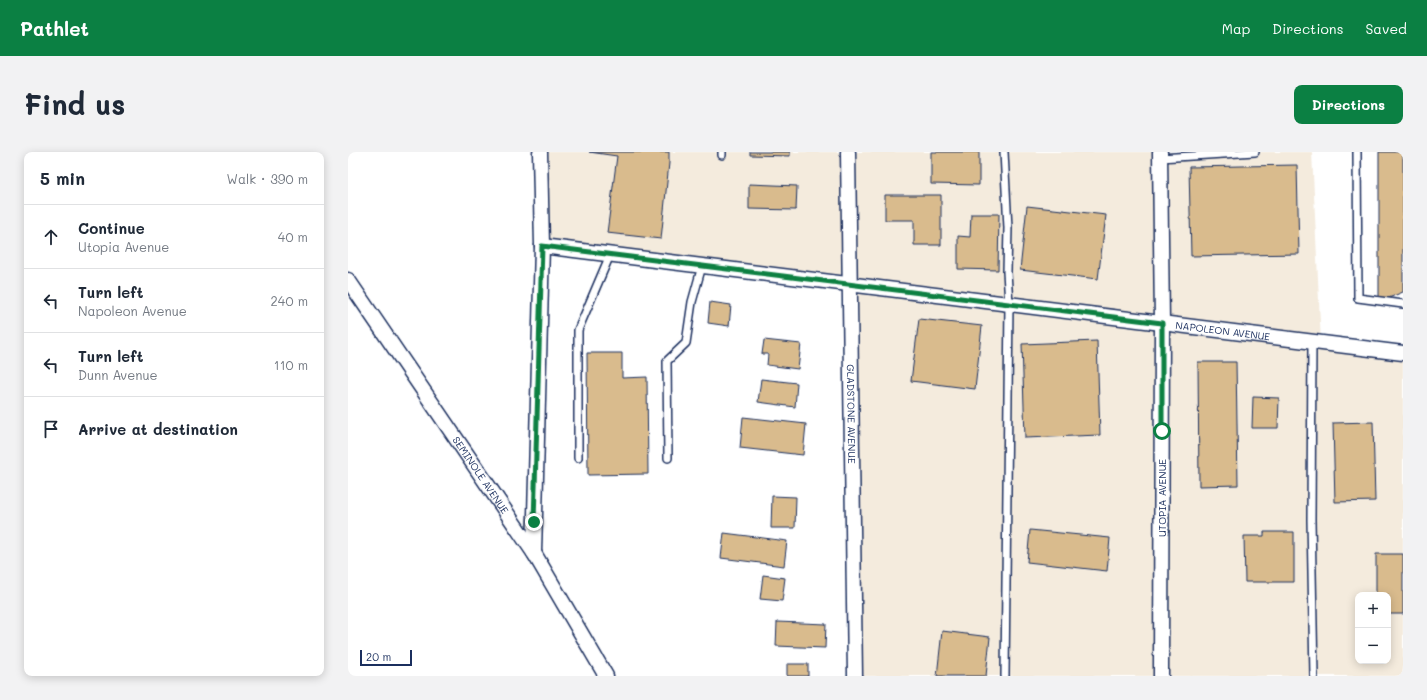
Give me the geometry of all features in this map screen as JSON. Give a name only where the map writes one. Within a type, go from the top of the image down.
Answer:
[{"type":"street","points":[[534,553],[542,246],[540,152]]},
{"type":"street","name":"GLADSTONE AVENUE","points":[[848,152],[856,676]]},
{"type":"street","name":"UTOPIA AVENUE","points":[[1160,155],[1162,323],[1162,676]]},
{"type":"street","name":"NAPOLEON AVENUE","points":[[542,246],[1403,353]]},
{"type":"street","name":"SEMINOLE AVENUE","points":[[348,280],[534,553],[606,676]]},
{"type":"lane","points":[[1004,152],[1008,228],[1006,272],[1009,304],[1004,676]]},
{"type":"lane","points":[[1160,155],[1255,152]]},
{"type":"lane","points":[[1357,152],[1358,298],[1403,304]]},
{"type":"lane","points":[[578,458],[578,330],[610,255]]},
{"type":"lane","points":[[668,458],[667,361],[686,343],[692,302],[702,266]]},
{"type":"lane","points":[[1312,342],[1311,520],[1314,676]]},
{"type":"shaded area","points":[[540,152],[1312,152],[1321,343],[1403,353],[1403,676],[855,676],[850,285],[542,246]]},
{"type":"building","points":[[589,152],[669,152],[661,239],[607,233],[617,156]]},
{"type":"building","points":[[750,152],[790,152],[790,156],[750,155]]},
{"type":"building","points":[[931,152],[979,152],[979,185],[931,184]]},
{"type":"building","points":[[1379,152],[1403,152],[1403,292],[1379,302]]},
{"type":"building","points":[[1297,165],[1299,254],[1191,256],[1189,167]]},
{"type":"building","points":[[749,184],[797,186],[796,210],[749,209]]},
{"type":"building","points":[[885,195],[941,195],[941,245],[914,245],[914,220],[885,220]]},
{"type":"building","points":[[1027,206],[1106,215],[1098,279],[1020,270]]},
{"type":"building","points":[[971,214],[999,214],[998,270],[958,269],[958,236],[970,237]]},
{"type":"building","points":[[710,302],[731,305],[729,326],[708,323]]},
{"type":"building","points":[[919,319],[982,326],[975,389],[911,381]]},
{"type":"building","points":[[764,340],[801,344],[798,369],[767,365],[768,354],[762,354]]},
{"type":"building","points":[[1097,341],[1100,435],[1025,438],[1022,344]]},
{"type":"building","points":[[587,353],[622,353],[622,378],[647,377],[648,474],[588,475]]},
{"type":"building","points":[[1198,362],[1236,362],[1238,485],[1199,486]]},
{"type":"building","points":[[761,379],[797,383],[795,407],[758,402]]},
{"type":"building","points":[[1253,397],[1279,398],[1278,428],[1252,428]]},
{"type":"building","points":[[743,417],[806,424],[803,455],[740,448]]},
{"type":"building","points":[[1373,422],[1375,501],[1335,502],[1333,423]]},
{"type":"building","points":[[772,496],[796,497],[795,528],[771,528]]},
{"type":"building","points":[[1030,530],[1110,538],[1107,571],[1027,562]]},
{"type":"building","points":[[1264,532],[1294,532],[1294,582],[1245,582],[1244,536],[1264,536]]},
{"type":"building","points":[[724,533],[787,541],[784,566],[721,558]]},
{"type":"building","points":[[1376,554],[1403,554],[1403,614],[1391,614],[1391,592],[1376,592]]},
{"type":"building","points":[[763,575],[785,578],[782,601],[760,599]]},
{"type":"building","points":[[777,622],[826,624],[825,648],[776,646]]},
{"type":"building","points":[[942,631],[990,637],[986,676],[937,676]]},
{"type":"building","points":[[787,664],[808,664],[808,676],[787,676]]},
{"type":"route","points":[[534,522],[542,246],[1162,323],[1162,431]]}]
